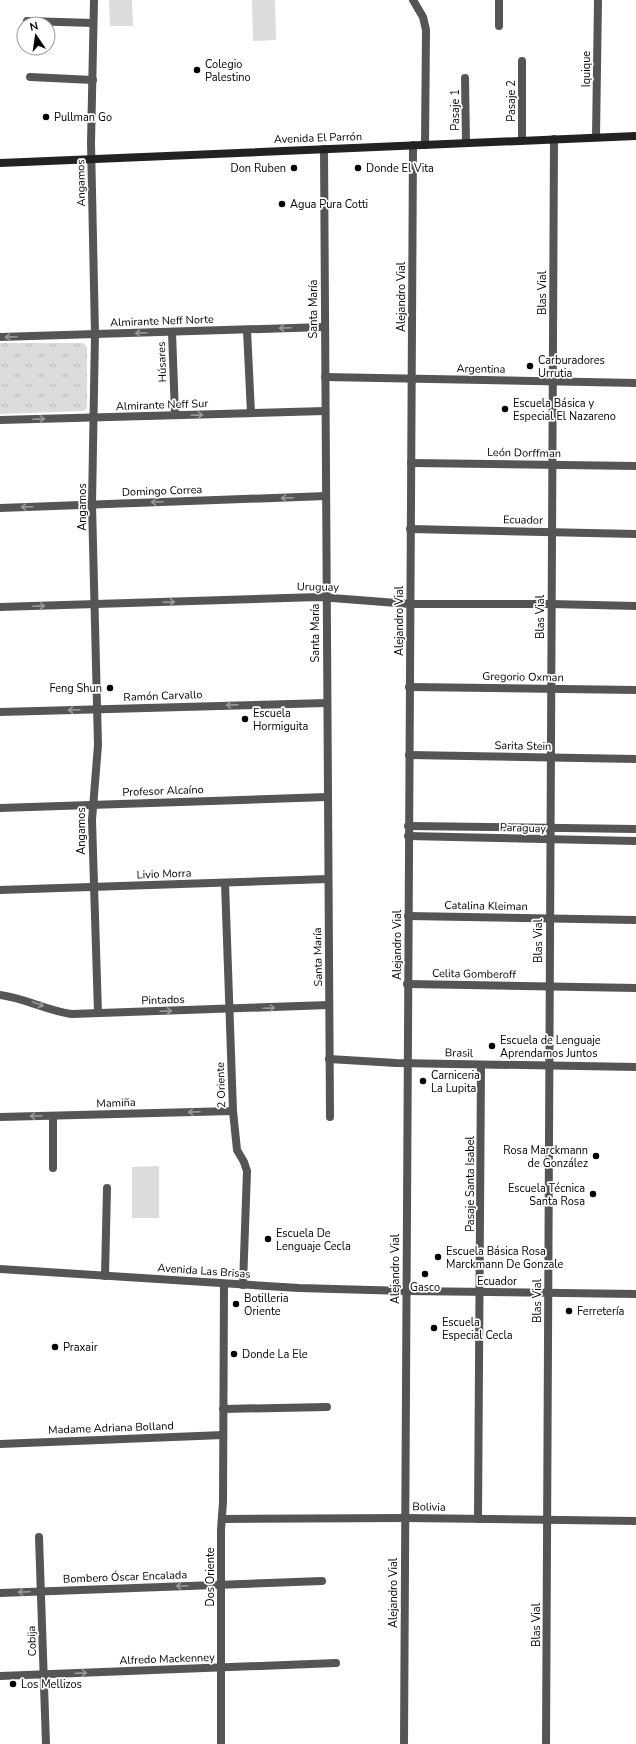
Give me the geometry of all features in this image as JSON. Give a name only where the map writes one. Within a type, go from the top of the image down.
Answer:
[{"type":"main road","name":"Avenida El Parrón","points":[[0,163],[636,136]]},
{"type":"street","name":"Angamos","points":[[94,0],[91,159],[95,334],[92,504],[98,756],[92,805],[98,1013]]},
{"type":"street","points":[[413,0],[423,17],[426,30],[426,145]]},
{"type":"street","points":[[499,0],[499,26]]},
{"type":"street","name":"Iquique","points":[[596,137],[598,0]]},
{"type":"street","points":[[56,22],[93,23]]},
{"type":"street","name":"Pasaje 2","points":[[522,61],[522,140]]},
{"type":"street","points":[[30,77],[93,80]]},
{"type":"street","name":"Pasaje 1","points":[[465,78],[466,143]]},
{"type":"street","name":"Blas Vial","points":[[546,1744],[550,689],[554,139]]},
{"type":"street","name":"Alejandro Vial","points":[[404,1744],[407,984],[413,146]]},
{"type":"street","name":"Santa María","points":[[324,149],[330,1117]]},
{"type":"street","name":"Almirante Neff Norte","points":[[0,337],[324,327]]},
{"type":"street","points":[[247,330],[250,413]]},
{"type":"street","name":"Húsares","points":[[172,332],[175,415]]},
{"type":"street","name":"Argentina","points":[[325,377],[636,383]]},
{"type":"street","name":"Almirante Neff Sur","points":[[0,420],[325,411]]},
{"type":"street","name":"León Dorffman","points":[[411,463],[636,466]]},
{"type":"street","name":"Domingo Correa","points":[[0,508],[326,496]]},
{"type":"street","name":"Ecuador","points":[[410,529],[636,534]]},
{"type":"street","name":"Uruguay","points":[[0,608],[326,597],[410,604],[551,604],[636,606]]},
{"type":"street","name":"Gregorio Oxman","points":[[409,687],[636,690]]},
{"type":"street","name":"Ramón Carvallo","points":[[0,712],[327,703]]},
{"type":"street","name":"Sarita Stein","points":[[409,755],[636,759]]},
{"type":"street","name":"Profesor Alcaíno","points":[[0,808],[327,797]]},
{"type":"street","name":"Paraguay","points":[[408,826],[636,829]]},
{"type":"street","name":"Paraguay","points":[[408,836],[550,840],[636,840]]},
{"type":"street","name":"Livio Morra","points":[[0,890],[328,879]]},
{"type":"street","name":"2 Oriente","points":[[225,883],[233,1110],[236,1146],[247,1171],[243,1285]]},
{"type":"street","name":"Catalina Kleiman","points":[[408,916],[636,920]]},
{"type":"street","name":"Celita Gomberoff","points":[[407,984],[636,988]]},
{"type":"street","name":"Pintados","points":[[0,995],[18,998],[64,1013],[230,1010],[329,1006]]},
{"type":"street","name":"Brasil","points":[[329,1059],[407,1063],[636,1067]]},
{"type":"street","name":"Pasaje Santa Isabel","points":[[478,1519],[481,1064]]},
{"type":"street","name":"Mamiña","points":[[0,1118],[233,1110]]},
{"type":"street","points":[[53,1116],[53,1168]]},
{"type":"street","points":[[105,1276],[107,1188]]},
{"type":"street","name":"Avenida Las Brisas","points":[[0,1269],[224,1284],[406,1291]]},
{"type":"street","name":"Dos Oriente","points":[[221,1744],[224,1284]]},
{"type":"street","name":"Ecuador","points":[[406,1291],[636,1294]]},
{"type":"street","points":[[224,1409],[327,1407]]},
{"type":"street","name":"Madame Adriana Bolland","points":[[0,1444],[224,1435]]},
{"type":"street","name":"Bolivia","points":[[222,1519],[405,1518],[636,1521]]},
{"type":"street","name":"Cobija","points":[[39,1537],[46,1744]]},
{"type":"street","name":"Bombero Óscar Encalada","points":[[0,1593],[322,1581]]},
{"type":"street","name":"Alfredo Mackenney","points":[[0,1676],[336,1663]]},
{"type":"green space","points":[[109,0],[132,0],[133,26],[110,26]]},
{"type":"green space","points":[[252,0],[275,0],[276,40],[253,41]]},
{"type":"green space","points":[[0,343],[83,343],[87,347],[87,408],[84,411],[0,414]]},
{"type":"green space","points":[[159,1166],[159,1218],[132,1218],[132,1167]]},
{"type":"place","name":"Colegio Palestino","points":[[197,70]]},
{"type":"place","name":"Pullman Go","points":[[46,117]]},
{"type":"place","name":"Don Ruben","points":[[294,168]]},
{"type":"place","name":"Donde El Vita","points":[[358,168]]},
{"type":"place","name":"Agua Pura Cotti","points":[[282,204]]},
{"type":"place","name":"Carburadores Urrutia","points":[[530,366]]},
{"type":"place","name":"Escuela Básica y Especial El Nazareno","points":[[505,409]]},
{"type":"place","name":"Feng Shun","points":[[110,688]]},
{"type":"place","name":"Escuela Hormiguita","points":[[245,719]]},
{"type":"place","name":"Escuela de Lenguaje Aprendamos Juntos","points":[[492,1046]]},
{"type":"place","name":"Carniceria La Lupita","points":[[423,1081]]},
{"type":"place","name":"Rosa Marckmann de González","points":[[596,1156]]},
{"type":"place","name":"Escuela Técnica Santa Rosa","points":[[593,1194]]},
{"type":"place","name":"Escuela De Lenguaje Cecla","points":[[268,1239]]},
{"type":"place","name":"Escuela Básica Rosa Marckmann De Gonzale","points":[[438,1257]]},
{"type":"place","name":"Gasco","points":[[425,1274]]},
{"type":"place","name":"Botilleria Oriente","points":[[236,1304]]},
{"type":"place","name":"Ferretería","points":[[569,1311]]},
{"type":"place","name":"Escuela Especial Cecla","points":[[434,1328]]},
{"type":"place","name":"Praxair","points":[[55,1347]]},
{"type":"place","name":"Donde La Ele","points":[[234,1354]]},
{"type":"place","name":"Los Mellizos","points":[[13,1684]]}]
